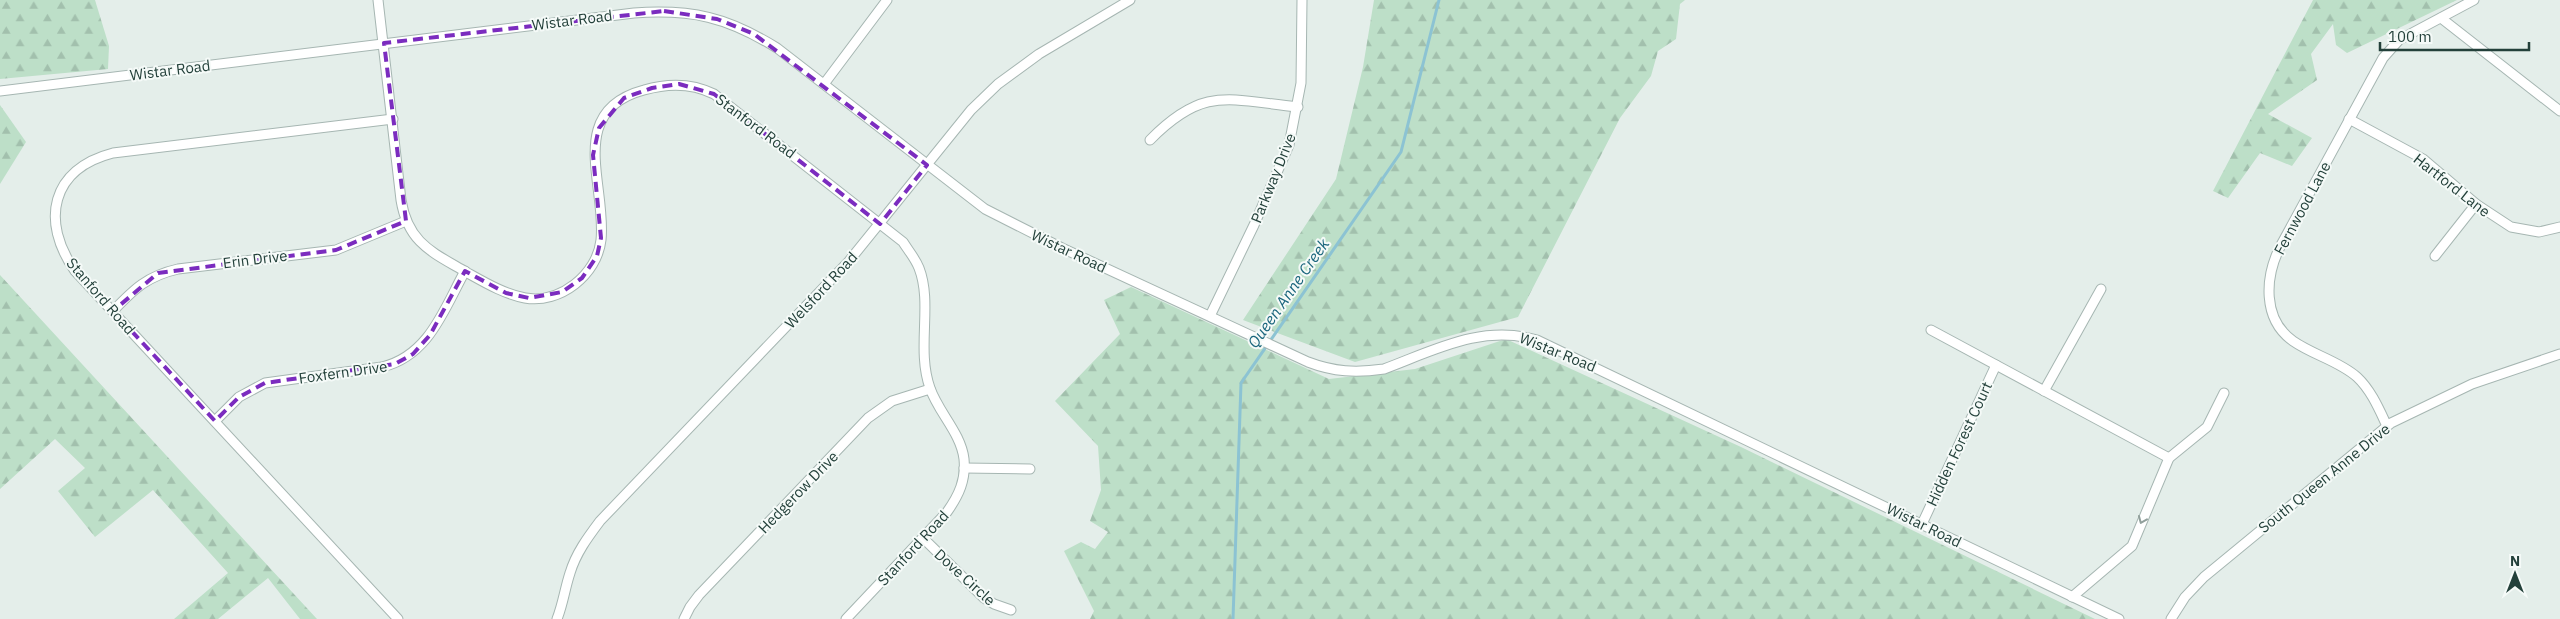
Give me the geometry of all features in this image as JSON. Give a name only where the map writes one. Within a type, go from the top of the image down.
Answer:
[{"type":"street","name":"Stanford Road","points":[[378,0],[401,200],[406,222],[421,244],[506,293],[530,298],[552,296],[562,292],[582,278],[597,256],[601,238],[593,155],[599,128],[609,111],[624,98],[637,92],[661,86],[692,86],[714,94],[902,242],[919,269],[924,294],[923,352],[930,389],[955,434],[962,452],[964,481],[958,496],[947,512],[846,619]]},
{"type":"street","points":[[824,84],[887,0]]},
{"type":"street","name":"Welsford Road","points":[[557,619],[576,558],[586,539],[600,521],[849,261],[971,110],[998,84],[1039,54],[1130,0]]},
{"type":"street","name":"Parkway Drive","points":[[1210,316],[1281,166],[1289,145],[1301,84],[1302,0]]},
{"type":"street","name":"Fernwood Lane","points":[[2387,426],[2376,402],[2357,377],[2288,336],[2278,324],[2269,296],[2270,272],[2274,259],[2383,58],[2393,45],[2474,0]]},
{"type":"street","name":"Wistar Road","points":[[0,91],[634,13],[682,11],[717,19],[754,34],[824,84],[984,209],[1324,368],[1342,372],[1384,369],[1476,336],[1493,333],[1523,336],[1574,356],[2118,619]]},
{"type":"street","points":[[2440,18],[2560,111]]},
{"type":"street","points":[[1150,140],[1181,112],[1203,102],[1230,99],[1298,107]]},
{"type":"street","name":"Stanford Road","points":[[393,119],[113,153],[98,157],[77,170],[63,186],[55,218],[58,242],[75,271],[398,619]]},
{"type":"street","name":"Hartford Lane","points":[[2349,119],[2423,159],[2498,220],[2528,232],[2539,232],[2560,227]]},
{"type":"street","points":[[2435,256],[2476,204]]},
{"type":"street","name":"Erin Drive","points":[[112,311],[133,290],[158,273],[336,250],[406,222]]},
{"type":"street","name":"Foxfern Drive","points":[[216,421],[239,397],[265,383],[382,367],[401,362],[413,354],[430,335],[465,271]]},
{"type":"street","points":[[2044,391],[2101,289]]},
{"type":"street","name":"Hidden Forest Court","points":[[1931,330],[2169,458]]},
{"type":"street","name":"South Queen Anne Drive","points":[[2171,619],[2185,597],[2204,577],[2387,426],[2412,411],[2472,384],[2560,354]]},
{"type":"street","name":"Hidden Forest Court","points":[[1922,524],[1996,365]]},
{"type":"street","name":"Hedgerow Drive","points":[[684,619],[699,595],[868,418],[884,405],[930,389]]},
{"type":"street","points":[[2072,597],[2132,546],[2169,458],[2207,427],[2224,393]]},
{"type":"street","points":[[964,468],[1030,469]]},
{"type":"street","name":"Dove Circle","points":[[923,538],[984,598],[1011,610]]},
{"type":"highlighted area","points":[[664,11],[717,19],[754,34],[927,165],[880,224],[714,94],[679,84],[652,88],[624,98],[599,128],[593,155],[601,238],[597,256],[582,278],[562,292],[529,298],[506,293],[465,271],[430,335],[413,354],[395,364],[265,383],[239,397],[215,421],[113,311],[158,273],[336,250],[406,221],[384,43]]},
{"type":"green space","points":[[0,0],[95,0],[109,46],[108,69],[0,79]]},
{"type":"green space","points":[[1374,0],[1685,0],[1680,4],[1676,39],[1658,51],[1651,76],[1620,118],[1518,317],[1355,362],[1243,320],[1336,179],[1363,67]]},
{"type":"green space","points":[[2313,0],[2457,0],[2347,53],[2336,45],[2333,24],[2311,54],[2317,80],[2268,114],[2312,138],[2292,166],[2260,153],[2228,198],[2213,191]]},
{"type":"green space","points":[[0,105],[26,142],[0,184]]},
{"type":"green space","points":[[0,275],[317,619],[300,619],[268,578],[218,619],[174,619],[228,573],[153,490],[95,537],[58,491],[85,468],[55,439],[0,489]]},
{"type":"green space","points":[[1131,287],[1329,379],[1415,369],[1506,339],[1741,447],[2095,619],[1090,619],[1094,611],[1064,551],[1081,542],[1095,549],[1108,532],[1090,521],[1101,490],[1098,446],[1055,401],[1120,334],[1104,300]]},
{"type":"waterway","name":"Queen Anne Creek","points":[[1233,619],[1241,383],[1401,152],[1439,0]]}]
